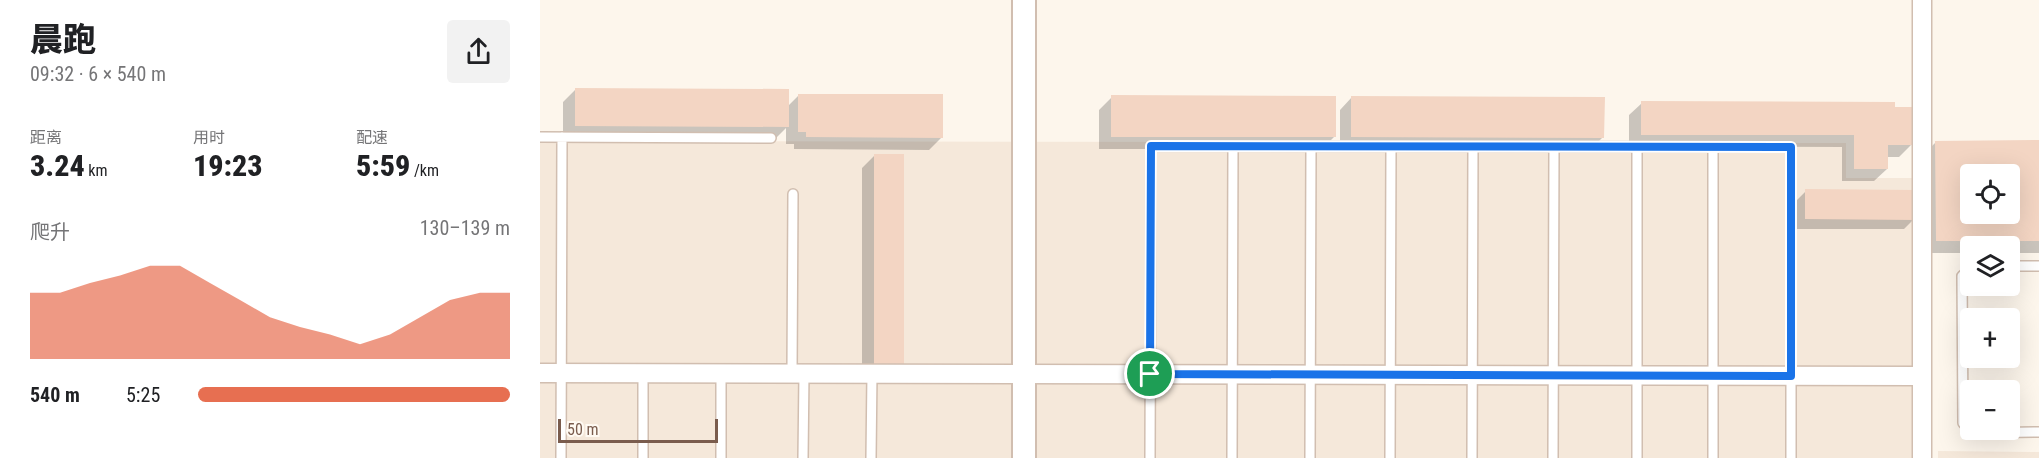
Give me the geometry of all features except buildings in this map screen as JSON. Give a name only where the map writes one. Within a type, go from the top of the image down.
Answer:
[{"type":"street","points":[[1024,0],[1024,458]]},
{"type":"street","points":[[1922,0],[1922,458]]},
{"type":"street","points":[[540,373],[1922,376]]},
{"type":"lane","points":[[540,137],[771,138]]},
{"type":"lane","points":[[561,458],[562,137]]},
{"type":"lane","points":[[1150,458],[1151,146],[1791,147],[1791,458]]},
{"type":"lane","points":[[1232,458],[1233,146]]},
{"type":"lane","points":[[1310,458],[1311,146]]},
{"type":"lane","points":[[1390,458],[1391,146]]},
{"type":"lane","points":[[1472,458],[1473,146]]},
{"type":"lane","points":[[1553,458],[1554,147]]},
{"type":"lane","points":[[1636,458],[1637,147]]},
{"type":"lane","points":[[1713,147],[1713,458]]},
{"type":"lane","points":[[793,194],[803,458]]},
{"type":"lane","points":[[2020,266],[2039,266]]},
{"type":"lane","points":[[1962,296],[1963,423],[1972,433],[2039,432]]},
{"type":"lane","points":[[643,373],[643,458]]},
{"type":"lane","points":[[721,373],[721,458]]},
{"type":"lane","points":[[871,458],[872,373]]},
{"type":"shaded area","points":[[540,141],[1846,143],[1846,178],[1918,178],[1917,458],[540,458]]},
{"type":"shaded area","points":[[1938,451],[2039,452],[2039,458],[1938,458]]},
{"type":"route","points":[[1151,146],[1791,147],[1791,376],[1150,374],[1151,146]]}]
